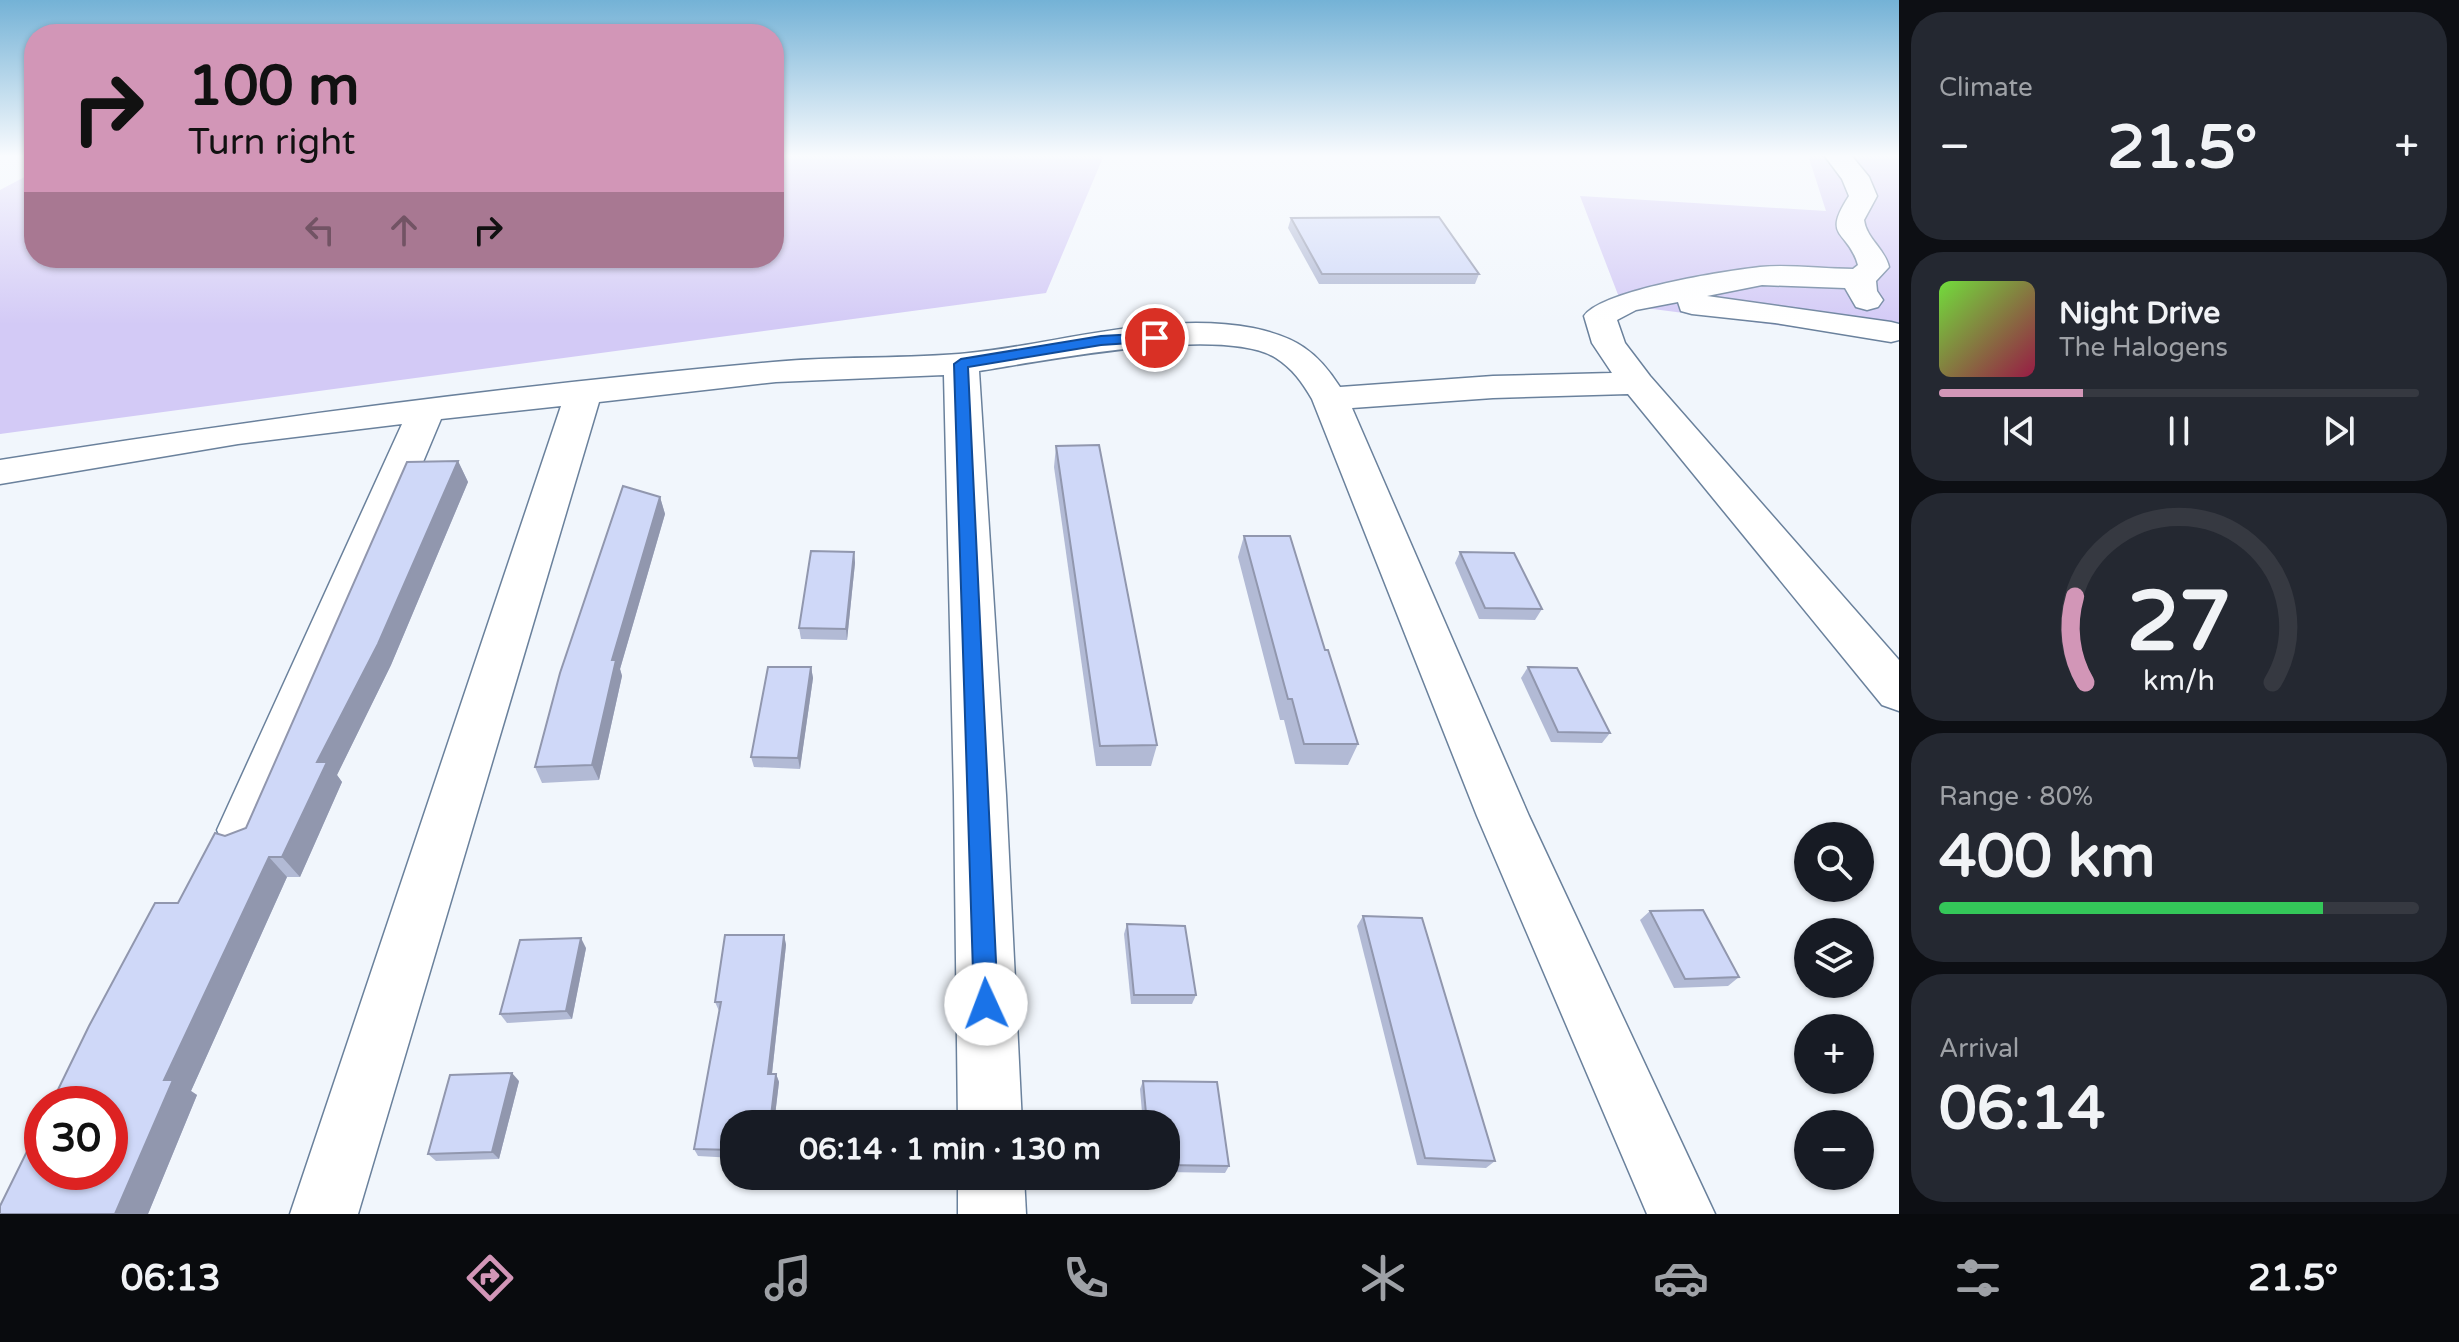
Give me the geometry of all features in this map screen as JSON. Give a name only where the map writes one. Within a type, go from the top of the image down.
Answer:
[{"type":"street","points":[[1855,212],[1849,222],[1850,228],[1869,250],[1874,267],[1860,279],[1762,276],[1612,307],[1600,316],[1600,327],[1638,383],[1899,692]]},
{"type":"street","points":[[1860,279],[1861,292],[1895,336]]},
{"type":"street","points":[[1642,300],[1775,313],[1895,336]]},
{"type":"street","points":[[0,472],[238,433],[776,372],[961,364],[1101,341],[1208,334],[1237,337],[1286,349],[1310,367],[1330,399],[1503,816],[1681,1214]]},
{"type":"street","points":[[961,364],[980,795],[990,1110]]},
{"type":"street","points":[[1330,399],[1493,387],[1638,383]]},
{"type":"street","points":[[324,1214],[584,392]]},
{"type":"street","points":[[243,830],[427,410]]},
{"type":"street","points":[[991,1190],[992,1214]]},
{"type":"shaded area","points":[[0,212],[24,212],[24,268],[784,268],[784,212],[1080,212],[1046,293],[0,434]]},
{"type":"shaded area","points":[[1586,212],[1899,212],[1899,341],[1622,305]]},
{"type":"building","points":[[1439,217],[1479,274],[1322,274],[1291,218]]},
{"type":"building","points":[[1099,445],[1157,745],[1100,746],[1056,446]]},
{"type":"building","points":[[458,461],[378,644],[317,762],[327,762],[282,857],[269,857],[164,1080],[173,1080],[128,1184],[128,1086],[60,1086],[155,903],[178,903],[215,833],[225,836],[246,828],[407,462]]},
{"type":"building","points":[[623,486],[660,497],[612,660],[616,660],[592,765],[535,767],[560,673]]},
{"type":"building","points":[[1244,536],[1290,536],[1358,744],[1304,744],[1292,699],[1288,699]]},
{"type":"building","points":[[811,551],[854,552],[846,629],[799,628]]},
{"type":"building","points":[[1460,552],[1514,553],[1542,609],[1485,608]]},
{"type":"building","points":[[768,667],[811,667],[798,758],[751,757]]},
{"type":"building","points":[[1528,667],[1577,668],[1610,733],[1558,732]]},
{"type":"building","points":[[1703,910],[1739,977],[1685,979],[1650,911]]},
{"type":"building","points":[[1363,916],[1422,918],[1495,1161],[1425,1158]]},
{"type":"building","points":[[1127,924],[1185,926],[1196,995],[1134,995]]},
{"type":"building","points":[[725,935],[784,935],[768,1074],[776,1074],[772,1110],[720,1110],[720,1150],[694,1149],[721,1002],[715,1002]]},
{"type":"building","points":[[581,938],[566,1011],[500,1014],[520,940]]},
{"type":"building","points":[[512,1073],[492,1152],[428,1154],[450,1075]]},
{"type":"building","points":[[1143,1081],[1217,1082],[1229,1166],[1180,1165],[1180,1110],[1146,1110]]},
{"type":"building","points":[[24,1157],[24,1190],[125,1190],[115,1214],[0,1214],[0,1206]]},
{"type":"route","points":[[986,1004],[961,364],[1032,350],[1155,338]]}]
